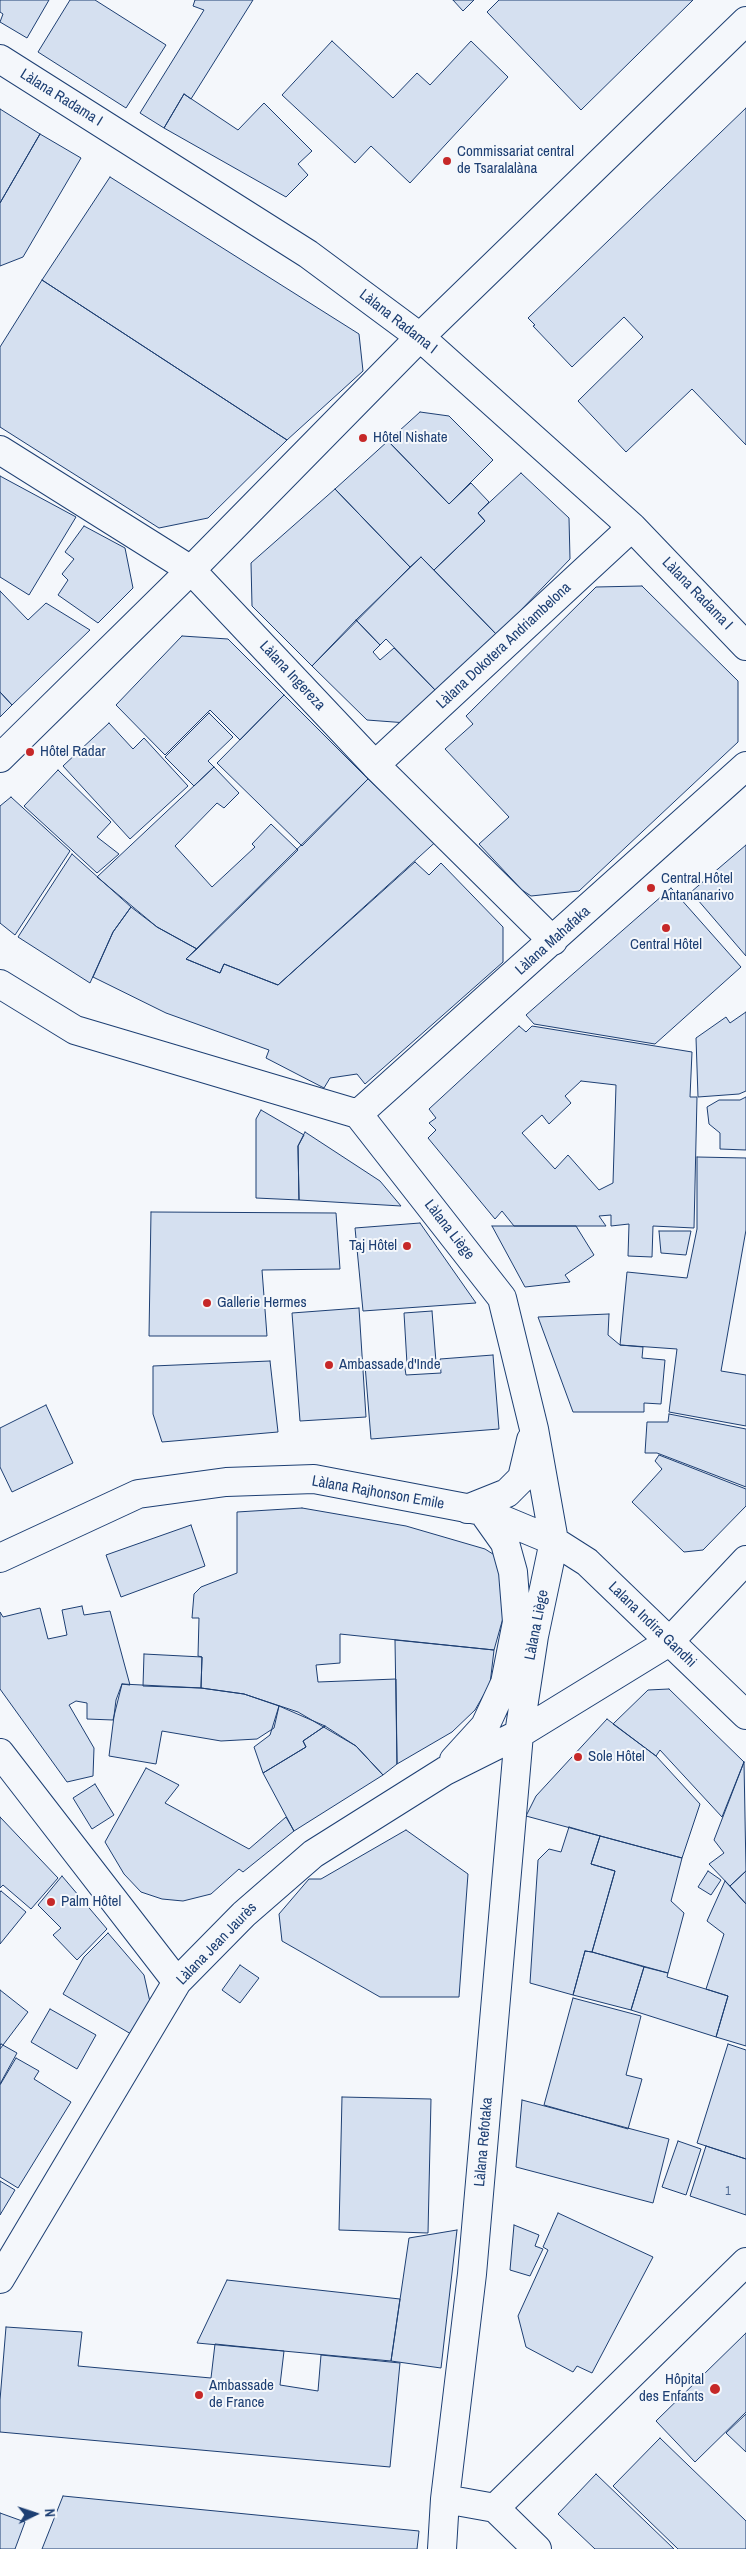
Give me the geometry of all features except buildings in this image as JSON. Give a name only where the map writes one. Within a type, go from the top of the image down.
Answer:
[{"type":"street","points":[[0,758],[191,570],[420,337],[746,21]]},
{"type":"street","name":"Làlana Radama I","points":[[0,59],[308,254],[420,337],[632,527],[746,646]]},
{"type":"street","name":"Làlana Ingereza","points":[[0,450],[191,570],[375,765],[554,941]]},
{"type":"street","name":"Làlana Dokotera Andriambelona","points":[[375,765],[632,527]]},
{"type":"street","name":"Làlana Mahafaka","points":[[358,1114],[554,941],[746,766]]},
{"type":"street","points":[[0,984],[74,1030],[358,1114]]},
{"type":"street","name":"Làlana Liège","points":[[358,1114],[502,1298],[534,1429],[554,1541],[534,1636],[519,1734]]},
{"type":"street","points":[[445,1771],[485,1726],[505,1683],[517,1622],[513,1572],[505,1543],[475,1510],[507,1493],[522,1478],[534,1429]]},
{"type":"street","name":"Làlana Rajhonson Emile","points":[[0,1558],[138,1494],[226,1482],[314,1479],[475,1510],[554,1541]]},
{"type":"street","name":"Lalana Indira Gandhi","points":[[554,1541],[587,1562],[746,1715]]},
{"type":"street","name":"Làlana Jean Jaurès","points":[[0,2279],[177,1982],[244,1914],[313,1854],[445,1771],[519,1734],[669,1642],[746,1560]]},
{"type":"street","name":"Làlana Refotaka","points":[[442,2549],[445,2499],[472,2274],[519,1734]]},
{"type":"street","points":[[0,1753],[177,1982]]},
{"type":"street","points":[[495,2508],[746,2262]]},
{"type":"street","points":[[445,2499],[495,2508],[537,2549]]},
{"type":"place","name":"Commissariat central de Tsaralalàna","points":[[447,161]]},
{"type":"place","name":"Hôtel Nishate","points":[[363,438]]},
{"type":"place","name":"Hôtel Radar","points":[[30,752]]},
{"type":"place","name":"Central Hôtel Antananarivo","points":[[651,888]]},
{"type":"place","name":"Central Hôtel","points":[[666,928]]},
{"type":"place","name":"Taj Hôtel","points":[[407,1246]]},
{"type":"place","name":"Gallerie Hermes","points":[[207,1303]]},
{"type":"place","name":"Ambassade d'Inde","points":[[329,1365]]},
{"type":"place","name":"Sole Hôtel","points":[[578,1757]]},
{"type":"place","name":"Palm Hôtel","points":[[51,1902]]},
{"type":"place","name":"Hôpital des Enfants","points":[[715,2389]]},
{"type":"place","name":"Ambassade de France","points":[[199,2395]]}]
